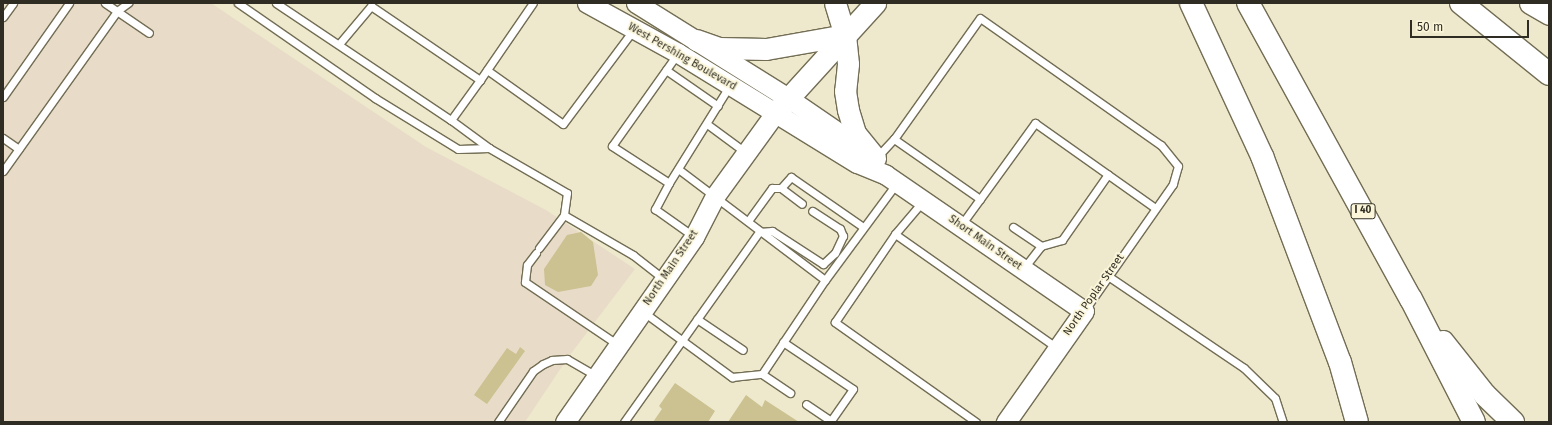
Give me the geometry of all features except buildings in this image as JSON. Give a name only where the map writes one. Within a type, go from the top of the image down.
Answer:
[{"type":"highway","points":[[1191,3],[1262,156],[1338,355],[1357,422]]},
{"type":"highway","name":"I 40","points":[[1248,3],[1411,299],[1474,422]]},
{"type":"highway","points":[[1461,3],[1549,74]]},
{"type":"highway","points":[[1411,299],[1473,381],[1513,422]]},
{"type":"main road","name":"West Pershing Boulevard","points":[[587,3],[635,28],[730,85],[781,101]]},
{"type":"main road","name":"West Pershing Boulevard","points":[[636,3],[696,40],[781,101]]},
{"type":"main road","points":[[835,3],[845,35],[848,64],[845,90],[848,110],[855,133],[886,172]]},
{"type":"main road","points":[[781,101],[875,3]]},
{"type":"main road","points":[[1530,3],[1549,14]]},
{"type":"main road","points":[[696,40],[719,48],[766,49],[845,35]]},
{"type":"main road","name":"North Main Street","points":[[565,422],[694,237],[715,196],[781,101]]},
{"type":"main road","name":"Short Main Street","points":[[781,101],[886,172],[924,201],[1084,311]]},
{"type":"main road","name":"North Poplar Street","points":[[1006,422],[1084,311]]},
{"type":"lane","points":[[3,17],[13,3]]},
{"type":"lane","points":[[3,97],[69,3]]},
{"type":"lane","points":[[105,3],[149,33]]},
{"type":"lane","points":[[3,171],[117,11],[128,3]]},
{"type":"lane","points":[[238,3],[375,98],[458,149],[489,148]]},
{"type":"lane","points":[[276,3],[451,120],[489,148],[567,193],[564,215],[527,265],[525,282],[619,345]]},
{"type":"lane","points":[[451,120],[533,3]]},
{"type":"lane","points":[[339,44],[371,6],[480,80]]},
{"type":"lane","name":"North Poplar Street","points":[[894,139],[980,18],[1161,145],[1178,166],[1173,184],[1084,311]]},
{"type":"lane","points":[[487,70],[563,124],[635,28]]},
{"type":"lane","points":[[669,183],[612,146],[678,53]]},
{"type":"lane","points":[[666,70],[718,106]]},
{"type":"lane","points":[[694,237],[655,209],[669,183],[730,85]]},
{"type":"lane","points":[[960,226],[1035,123],[1155,208]]},
{"type":"lane","points":[[706,124],[746,152]]},
{"type":"lane","points":[[3,138],[19,149]]},
{"type":"lane","points":[[762,374],[825,280],[863,227],[886,172],[894,139],[980,199]]},
{"type":"lane","points":[[678,169],[748,221],[759,232],[825,280]]},
{"type":"lane","points":[[1023,269],[1041,246],[1062,240],[1108,174]]},
{"type":"lane","points":[[781,188],[791,177],[863,227]]},
{"type":"lane","points":[[748,221],[772,188],[781,188],[802,204]]},
{"type":"lane","points":[[924,201],[896,234],[835,322],[976,422]]},
{"type":"lane","points":[[759,232],[772,231],[823,264],[835,253],[843,236],[840,230],[812,211]]},
{"type":"lane","points":[[564,215],[633,255],[665,279]]},
{"type":"lane","points":[[1013,227],[1041,246]]},
{"type":"lane","points":[[624,422],[759,232]]},
{"type":"lane","points":[[896,234],[1058,348]]},
{"type":"lane","points":[[1108,276],[1244,368],[1275,398],[1282,422]]},
{"type":"lane","points":[[642,311],[732,377],[762,374],[790,393]]},
{"type":"lane","points":[[697,319],[743,350]]},
{"type":"lane","points":[[783,342],[853,389],[831,421],[806,404]]},
{"type":"lane","points":[[498,422],[533,371],[543,364],[552,360],[567,359],[597,377]]},
{"type":"shaded area","points":[[3,3],[211,3],[426,147],[546,210],[635,269],[567,359],[525,422],[3,422]]}]
